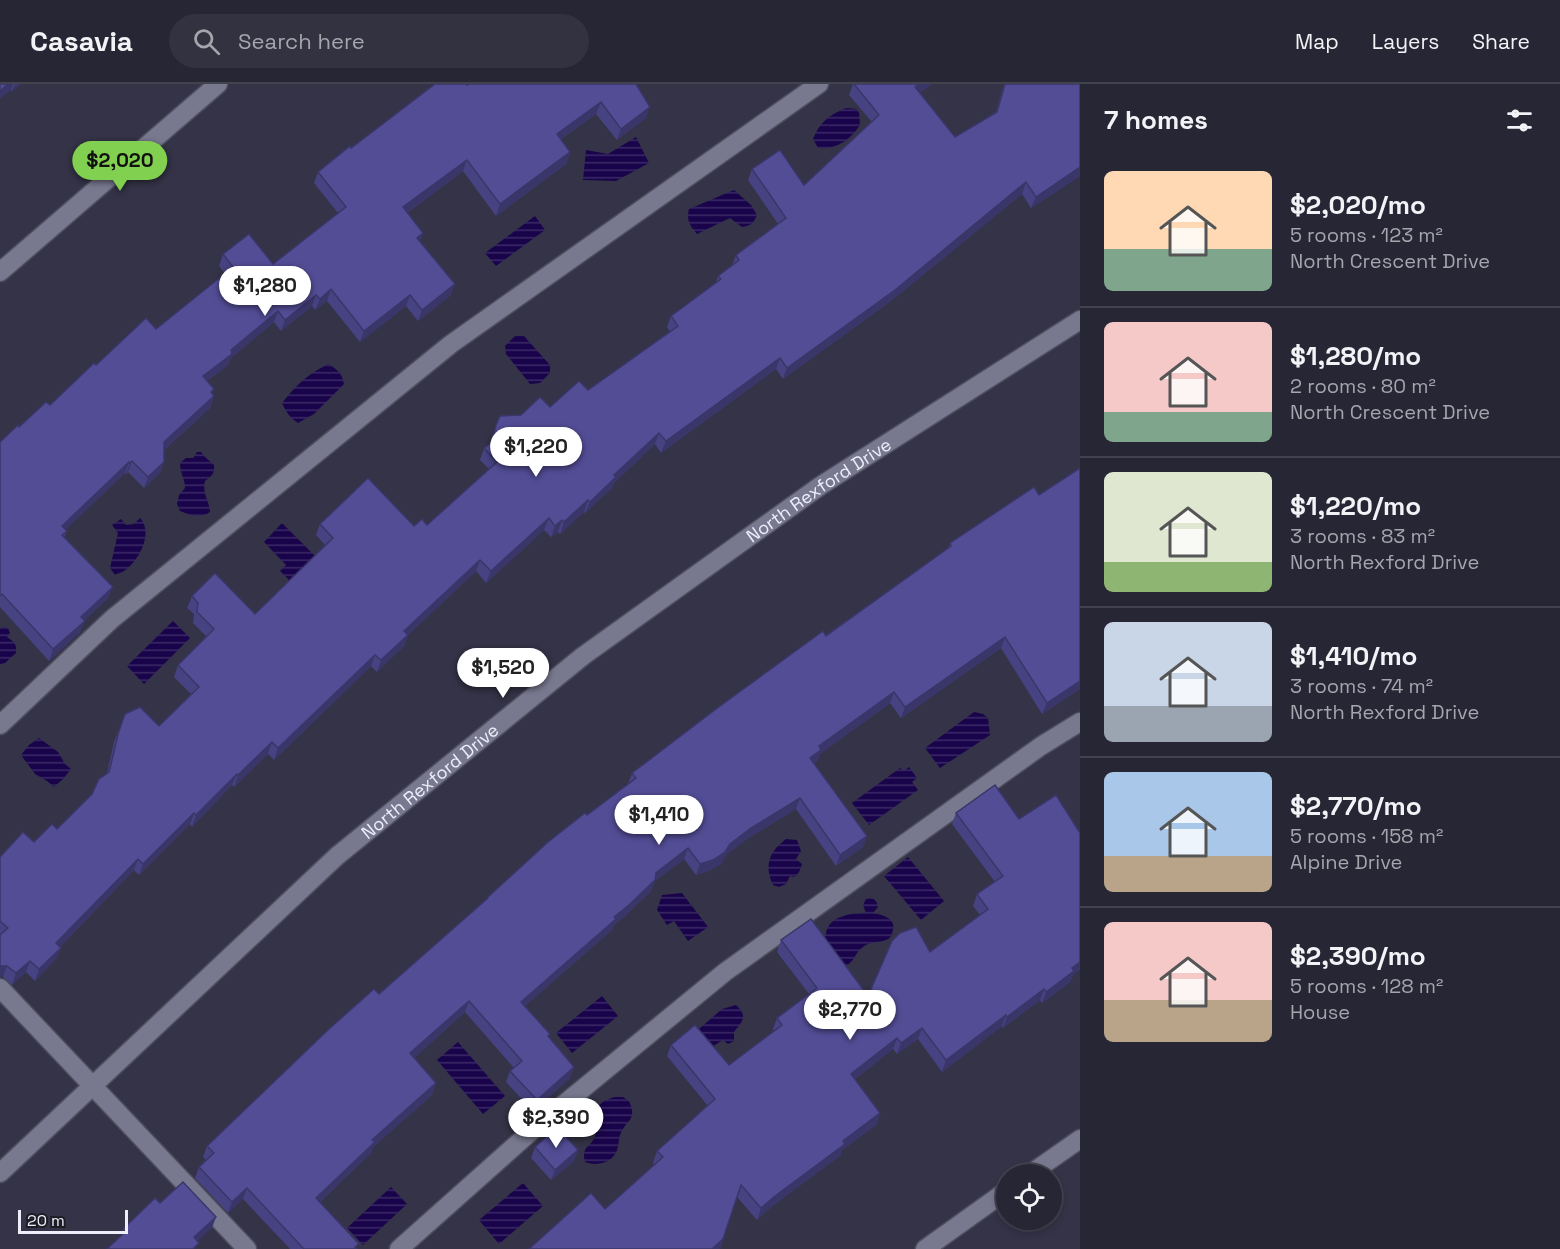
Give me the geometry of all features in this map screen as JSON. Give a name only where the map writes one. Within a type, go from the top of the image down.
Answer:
[{"type":"street","points":[[0,272],[218,84]]},
{"type":"street","points":[[0,725],[112,619],[451,344],[819,84]]},
{"type":"street","name":"North Rexford Drive","points":[[0,1173],[337,856],[583,656],[820,486],[1080,320]]},
{"type":"street","points":[[399,1249],[536,1127],[724,972],[1041,746],[1080,722]]},
{"type":"street","points":[[0,988],[248,1249]]},
{"type":"street","points":[[1044,1164],[1080,1139]]},
{"type":"street","points":[[925,1249],[996,1198]]},
{"type":"shaded area","points":[[846,108],[857,109],[860,125],[852,135],[837,146],[818,148],[813,139],[818,128],[830,116]]},
{"type":"shaded area","points":[[636,137],[649,163],[616,181],[583,180],[586,150],[608,154]]},
{"type":"shaded area","points":[[734,190],[751,205],[757,215],[753,222],[742,227],[730,218],[697,234],[689,223],[689,209]]},
{"type":"shaded area","points":[[535,216],[545,230],[496,266],[485,253]]},
{"type":"shaded area","points":[[515,336],[524,336],[550,365],[550,373],[540,383],[530,384],[506,354],[505,346]]},
{"type":"shaded area","points":[[328,364],[339,372],[344,384],[314,414],[298,423],[288,414],[282,403],[303,380]]},
{"type":"shaded area","points":[[197,452],[201,452],[214,465],[212,474],[205,481],[204,486],[210,512],[199,516],[180,511],[177,504],[179,495],[185,488],[180,463],[186,458],[193,458]]},
{"type":"shaded area","points":[[140,518],[146,531],[143,546],[135,561],[123,572],[115,575],[110,568],[118,533],[112,525],[121,519],[126,525],[134,524]]},
{"type":"shaded area","points":[[282,523],[324,565],[299,590],[280,571],[286,565],[264,542]]},
{"type":"shaded area","points":[[173,621],[190,638],[144,684],[127,666]]},
{"type":"shaded area","points":[[8,628],[10,633],[7,637],[16,647],[16,653],[5,663],[0,664],[0,629]]},
{"type":"shaded area","points":[[974,712],[988,718],[990,735],[940,768],[925,748]]},
{"type":"shaded area","points":[[39,738],[58,752],[71,769],[54,787],[35,774],[21,755]]},
{"type":"shaded area","points":[[909,767],[917,778],[912,782],[918,790],[869,825],[852,803],[900,768],[904,771]]},
{"type":"shaded area","points":[[786,839],[797,840],[801,851],[796,859],[802,864],[797,875],[790,876],[786,884],[779,887],[773,885],[769,865],[772,854]]},
{"type":"shaded area","points":[[908,857],[944,901],[921,920],[884,876]]},
{"type":"shaded area","points":[[682,893],[708,927],[688,941],[674,921],[667,925],[657,910],[662,895]]},
{"type":"shaded area","points":[[866,899],[876,901],[878,907],[873,913],[892,921],[891,936],[886,940],[863,947],[850,963],[844,966],[825,942],[828,927],[836,919],[866,913],[863,905]]},
{"type":"shaded area","points":[[602,996],[618,1016],[572,1053],[556,1033]]},
{"type":"shaded area","points":[[736,1005],[742,1012],[743,1018],[734,1032],[734,1041],[728,1044],[723,1040],[710,1048],[698,1035],[699,1029],[722,1009]]},
{"type":"shaded area","points":[[458,1042],[505,1096],[483,1114],[437,1060]]},
{"type":"shaded area","points":[[614,1097],[623,1097],[629,1101],[632,1112],[630,1120],[620,1135],[616,1152],[606,1162],[593,1164],[585,1162],[585,1149],[596,1133],[597,1107]]},
{"type":"shaded area","points":[[523,1183],[543,1206],[499,1244],[479,1220]]},
{"type":"shaded area","points":[[391,1187],[407,1204],[363,1245],[347,1228]]},
{"type":"building","points":[[0,84],[8,84],[0,91]]},
{"type":"building","points":[[435,84],[636,84],[650,107],[621,129],[601,102],[557,134],[570,152],[500,204],[467,160],[403,207],[423,233],[417,238],[455,284],[422,310],[410,295],[364,331],[331,289],[320,299],[316,295],[285,320],[278,311],[231,350],[232,354],[203,376],[214,389],[211,392],[214,396],[164,442],[164,462],[148,477],[132,461],[129,462],[62,526],[67,531],[62,535],[113,587],[81,617],[85,621],[53,649],[2,594],[0,596],[0,442],[46,402],[50,405],[146,318],[156,329],[233,267],[223,254],[249,234],[273,264],[346,207],[318,172]]},
{"type":"building","points":[[854,84],[919,84],[915,87],[955,137],[997,112],[1005,84],[1080,84],[1080,167],[1036,197],[1026,182],[895,290],[787,368],[780,358],[666,441],[659,433],[614,475],[616,477],[590,502],[588,500],[564,522],[562,520],[555,526],[549,518],[491,571],[480,560],[404,631],[408,635],[381,660],[375,655],[278,748],[272,742],[196,815],[194,813],[143,864],[138,859],[56,943],[61,948],[39,969],[30,961],[16,973],[7,966],[0,966],[0,935],[8,928],[0,921],[0,857],[23,832],[34,842],[52,824],[57,829],[92,794],[99,779],[109,772],[125,714],[140,707],[159,726],[199,687],[178,665],[214,629],[197,612],[198,603],[192,596],[215,573],[255,614],[333,538],[320,524],[368,478],[414,526],[422,519],[427,525],[497,462],[484,448],[492,442],[500,416],[521,415],[540,397],[550,407],[579,381],[588,390],[678,326],[671,316],[721,279],[718,276],[739,260],[736,255],[786,218],[752,169],[780,150],[804,185],[879,115]]},
{"type":"building","points":[[1080,468],[1080,681],[1047,703],[1005,637],[905,707],[894,692],[819,746],[821,750],[810,758],[867,836],[840,855],[800,798],[751,828],[713,860],[700,864],[688,848],[656,873],[655,880],[614,917],[616,919],[521,1002],[550,1034],[548,1036],[574,1067],[537,1100],[510,1071],[522,1061],[469,1001],[410,1053],[436,1083],[372,1140],[375,1142],[316,1198],[359,1244],[355,1247],[357,1249],[304,1249],[247,1188],[232,1202],[199,1167],[214,1153],[207,1146],[329,1029],[374,989],[379,994],[548,842],[636,778],[632,773],[823,631],[826,636],[951,546],[950,543],[1034,487],[1039,495]]},
{"type":"building","points":[[995,785],[1019,819],[1056,795],[1080,833],[1080,962],[1072,968],[1074,971],[1046,992],[1044,989],[1007,1017],[1006,1015],[946,1060],[922,1028],[901,1043],[897,1038],[851,1074],[880,1113],[843,1141],[845,1144],[761,1208],[741,1185],[723,1239],[712,1249],[529,1249],[591,1193],[605,1209],[663,1157],[657,1151],[715,1099],[671,1045],[695,1025],[729,1065],[782,1025],[777,1018],[817,988],[781,940],[811,919],[868,996],[892,941],[900,933],[916,927],[930,952],[988,909],[977,894],[1003,876],[956,813]]},
{"type":"building","points":[[557,1127],[578,1150],[555,1170],[535,1147]]},
{"type":"building","points":[[183,1182],[216,1217],[194,1237],[199,1243],[193,1249],[107,1249],[125,1232],[123,1229],[155,1198],[160,1203]]}]
